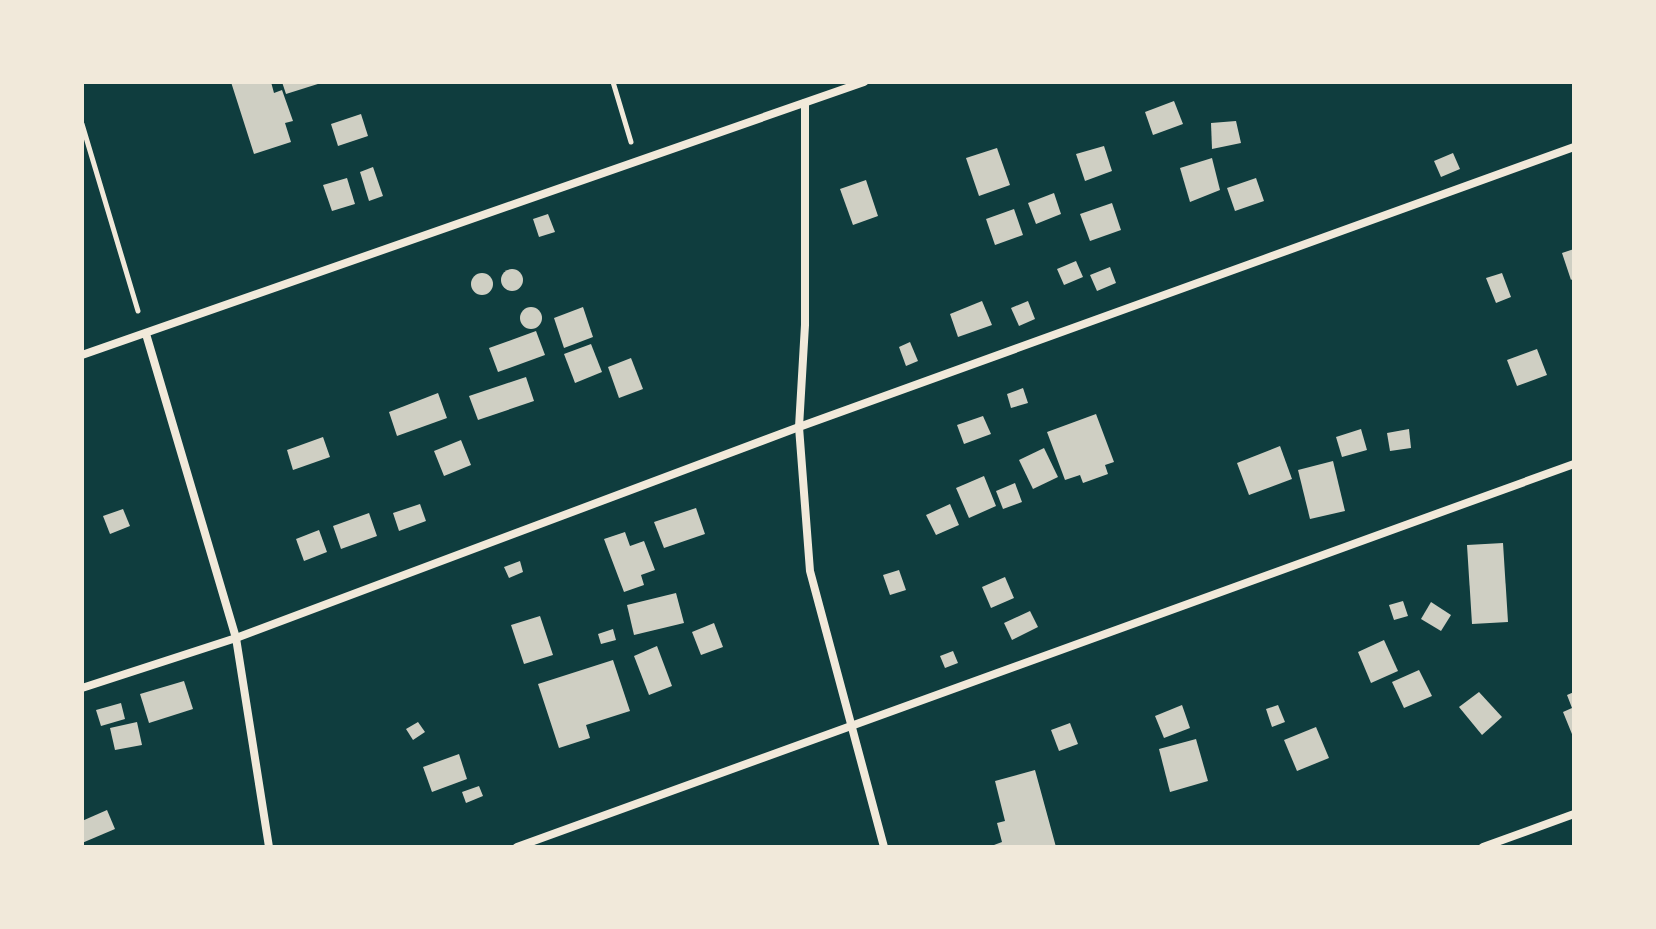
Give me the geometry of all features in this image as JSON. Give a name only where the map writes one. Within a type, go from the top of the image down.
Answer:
[{"type":"street","points":[[82,355],[864,82]]},
{"type":"street","points":[[805,103],[805,325],[799,427],[810,571],[884,847]]},
{"type":"street","points":[[82,688],[236,638],[799,427],[1574,147]]},
{"type":"street","points":[[146,334],[236,638],[269,847]]},
{"type":"street","points":[[517,847],[1574,464]]},
{"type":"street","points":[[1483,847],[1574,814]]},
{"type":"path","points":[[613,82],[637,162]]},
{"type":"path","points":[[82,124],[146,334]]},
{"type":"building","points":[[231,82],[271,82],[274,93],[282,90],[293,121],[285,123],[291,142],[254,154]]},
{"type":"building","points":[[282,82],[321,82],[321,83],[286,94]]},
{"type":"building","points":[[1174,101],[1183,124],[1153,135],[1145,112]]},
{"type":"building","points":[[361,114],[368,136],[338,146],[331,124]]},
{"type":"building","points":[[1236,121],[1241,143],[1212,149],[1211,123]]},
{"type":"building","points":[[1104,146],[1112,171],[1085,181],[1076,154]]},
{"type":"building","points":[[997,148],[1010,185],[979,196],[966,158]]},
{"type":"building","points":[[1453,153],[1460,169],[1441,177],[1434,161]]},
{"type":"building","points":[[1212,158],[1220,190],[1190,202],[1180,168]]},
{"type":"building","points":[[373,167],[383,196],[369,201],[360,172]]},
{"type":"building","points":[[347,178],[355,204],[332,211],[323,185]]},
{"type":"building","points":[[1256,178],[1264,201],[1235,211],[1227,188]]},
{"type":"building","points":[[866,180],[878,216],[853,225],[840,189]]},
{"type":"building","points":[[1054,193],[1061,214],[1036,224],[1028,203]]},
{"type":"building","points":[[1112,203],[1121,230],[1090,241],[1080,214]]},
{"type":"building","points":[[1014,209],[1023,235],[995,245],[986,219]]},
{"type":"building","points":[[548,214],[555,232],[539,237],[533,219]]},
{"type":"building","points":[[1574,249],[1574,278],[1571,280],[1562,253]]},
{"type":"building","points":[[1076,261],[1083,277],[1064,285],[1057,269]]},
{"type":"building","points":[[1110,267],[1116,283],[1097,291],[1090,275]]},
{"type":"building","points":[[512,269],[520,272],[523,280],[520,288],[512,291],[504,288],[501,280],[504,272]]},
{"type":"building","points":[[482,273],[490,276],[493,284],[490,292],[482,295],[474,292],[471,284],[474,276]]},
{"type":"building","points":[[1502,273],[1511,297],[1496,303],[1486,278]]},
{"type":"building","points":[[982,301],[992,325],[958,337],[950,314]]},
{"type":"building","points":[[1028,301],[1035,319],[1019,326],[1011,308]]},
{"type":"building","points":[[531,307],[539,310],[542,318],[539,326],[531,329],[523,326],[520,318],[523,310]]},
{"type":"building","points":[[583,307],[593,337],[564,348],[554,318]]},
{"type":"building","points":[[536,331],[545,355],[498,372],[489,348]]},
{"type":"building","points":[[910,342],[918,361],[906,366],[899,347]]},
{"type":"building","points":[[591,344],[602,372],[575,383],[564,354]]},
{"type":"building","points":[[1537,349],[1547,375],[1517,386],[1507,360]]},
{"type":"building","points":[[631,358],[643,389],[619,398],[608,367]]},
{"type":"building","points":[[526,377],[534,401],[478,420],[469,396]]},
{"type":"building","points":[[1023,388],[1028,403],[1011,408],[1007,394]]},
{"type":"building","points":[[438,393],[447,418],[397,436],[389,412]]},
{"type":"building","points":[[1096,414],[1114,462],[1105,465],[1108,474],[1083,483],[1080,475],[1065,480],[1047,432]]},
{"type":"building","points":[[983,416],[991,434],[964,444],[957,425]]},
{"type":"building","points":[[1361,429],[1367,450],[1342,457],[1336,437]]},
{"type":"building","points":[[1409,429],[1411,448],[1390,451],[1387,433]]},
{"type":"building","points":[[323,437],[330,457],[293,470],[287,450]]},
{"type":"building","points":[[461,440],[471,465],[444,476],[434,451]]},
{"type":"building","points":[[1280,446],[1292,479],[1249,495],[1237,463]]},
{"type":"building","points":[[1044,448],[1058,477],[1033,489],[1019,460]]},
{"type":"building","points":[[1333,461],[1345,511],[1310,519],[1298,470]]},
{"type":"building","points":[[984,476],[996,506],[969,518],[956,488]]},
{"type":"building","points":[[1015,483],[1022,502],[1003,509],[996,491]]},
{"type":"building","points":[[420,504],[426,521],[399,531],[393,513]]},
{"type":"building","points":[[950,504],[959,525],[936,535],[926,515]]},
{"type":"building","points":[[696,508],[705,534],[664,548],[654,522]]},
{"type":"building","points":[[123,509],[130,526],[110,534],[103,516]]},
{"type":"building","points":[[369,513],[377,536],[341,549],[333,526]]},
{"type":"building","points":[[319,530],[327,552],[304,561],[296,539]]},
{"type":"building","points":[[625,532],[630,546],[644,541],[655,570],[641,575],[644,585],[624,592],[604,539]]},
{"type":"building","points":[[1503,543],[1508,622],[1472,624],[1467,545]]},
{"type":"building","points":[[520,561],[523,572],[509,578],[504,567]]},
{"type":"building","points":[[899,570],[906,590],[890,595],[883,575]]},
{"type":"building","points":[[1005,577],[1014,598],[991,608],[982,587]]},
{"type":"building","points":[[676,593],[684,623],[634,635],[627,605]]},
{"type":"building","points":[[1403,601],[1408,616],[1394,620],[1389,605]]},
{"type":"building","points":[[1431,602],[1451,615],[1441,631],[1421,619]]},
{"type":"building","points":[[1030,611],[1038,627],[1012,640],[1004,623]]},
{"type":"building","points":[[540,616],[553,655],[524,664],[511,625]]},
{"type":"building","points":[[714,623],[723,647],[701,655],[692,632]]},
{"type":"building","points":[[613,629],[616,640],[601,644],[598,634]]},
{"type":"building","points":[[1384,640],[1398,671],[1371,683],[1358,652]]},
{"type":"building","points":[[657,646],[672,686],[649,695],[634,656]]},
{"type":"building","points":[[953,651],[958,663],[945,668],[940,656]]},
{"type":"building","points":[[613,660],[630,711],[586,725],[590,738],[559,748],[538,684]]},
{"type":"building","points":[[1419,670],[1432,696],[1404,708],[1392,682]]},
{"type":"building","points":[[184,681],[193,709],[149,723],[140,694]]},
{"type":"building","points":[[1479,692],[1502,717],[1482,735],[1459,707]]},
{"type":"building","points":[[1574,692],[1574,739],[1563,712],[1572,708],[1567,695]]},
{"type":"building","points":[[121,703],[125,719],[101,726],[96,710]]},
{"type":"building","points":[[1182,705],[1190,728],[1164,738],[1155,716]]},
{"type":"building","points":[[1278,705],[1285,722],[1272,727],[1266,709]]},
{"type":"building","points":[[137,722],[142,745],[115,750],[110,728]]},
{"type":"building","points":[[418,722],[425,732],[413,740],[406,729]]},
{"type":"building","points":[[1070,723],[1078,744],[1059,751],[1051,730]]},
{"type":"building","points":[[1316,727],[1329,758],[1297,771],[1284,740]]},
{"type":"building","points":[[1196,739],[1208,781],[1170,792],[1159,749]]},
{"type":"building","points":[[459,754],[467,779],[432,792],[423,767]]},
{"type":"building","points":[[1035,770],[1056,847],[995,847],[1002,842],[997,823],[1005,821],[995,781]]},
{"type":"building","points":[[479,786],[483,796],[466,803],[462,792]]},
{"type":"building","points":[[107,810],[115,829],[82,843],[82,821]]}]
